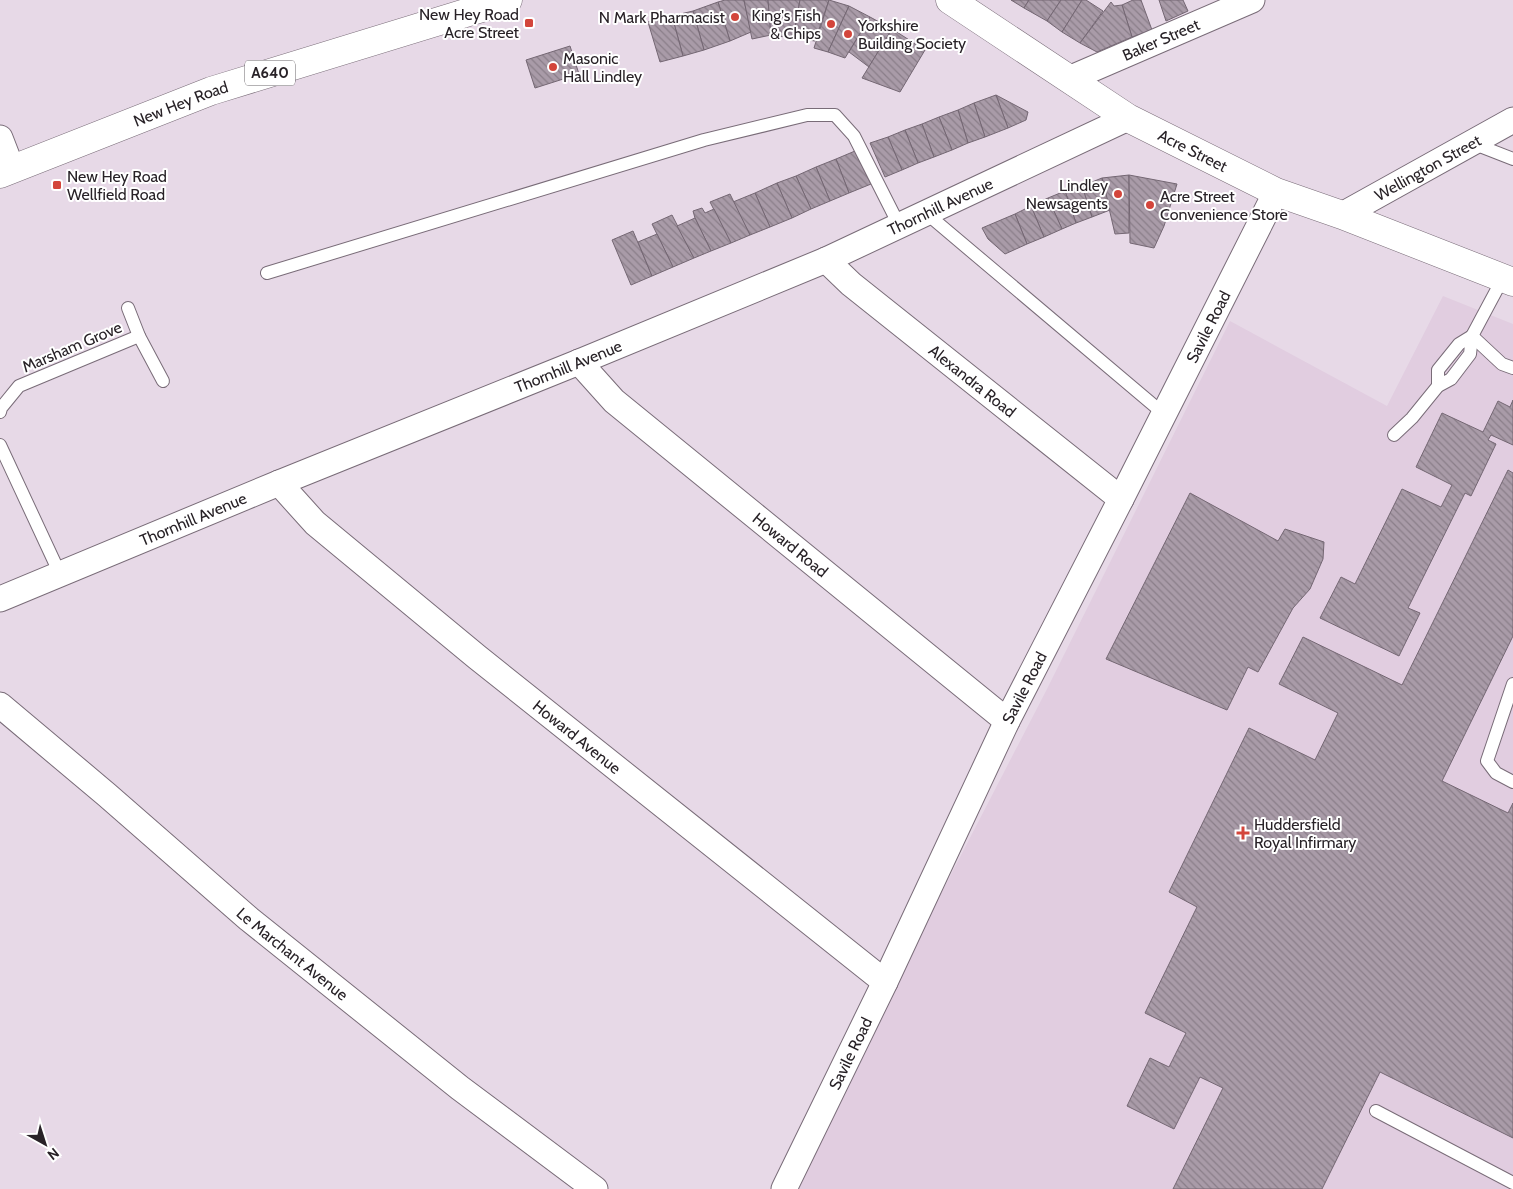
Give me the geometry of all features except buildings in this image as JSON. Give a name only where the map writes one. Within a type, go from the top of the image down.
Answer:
[{"type":"main road","name":"New Hey Road","points":[[6,172],[211,91],[508,0]]},
{"type":"main road","name":"Acre Street","points":[[950,0],[1128,118],[1276,192],[1342,215],[1508,280]]},
{"type":"street","name":"Baker Street","points":[[1069,79],[1252,0]]},
{"type":"street","name":"Thornhill Avenue","points":[[0,599],[826,260],[1128,118]]},
{"type":"street","name":"Wellington Street","points":[[1342,215],[1513,120]]},
{"type":"street","points":[[0,138],[6,172]]},
{"type":"street","name":"Savile Road","points":[[784,1189],[885,982],[1006,721],[1121,499],[1276,192]]},
{"type":"street","name":"Alexandra Road","points":[[826,260],[851,284],[1121,499]]},
{"type":"street","name":"Howard Road","points":[[578,362],[614,401],[1006,721]]},
{"type":"street","name":"Howard Avenue","points":[[279,483],[315,523],[469,650],[885,982]]},
{"type":"street","name":"Le Marchant Avenue","points":[[0,706],[107,795],[249,919],[460,1088],[595,1189]]},
{"type":"lane","points":[[268,273],[704,140],[807,115],[835,115],[854,136],[899,225]]},
{"type":"lane","points":[[1472,143],[1513,159]]},
{"type":"lane","points":[[926,212],[1164,414]]},
{"type":"lane","points":[[1394,435],[1412,418],[1438,386],[1438,370],[1459,344],[1472,336],[1508,280]]},
{"type":"lane","name":"Marsham Grove","points":[[128,308],[139,336],[163,381]]},
{"type":"lane","name":"Marsham Grove","points":[[0,412],[1,408],[20,386],[139,336]]},
{"type":"lane","points":[[1472,336],[1502,364],[1513,368]]},
{"type":"lane","points":[[0,445],[60,574]]},
{"type":"lane","points":[[1513,684],[1487,762],[1496,773],[1513,782]]},
{"type":"lane","points":[[1376,1111],[1513,1183]]},
{"type":"shaded area","name":"Huddersfield Royal Infirmary","points":[[1443,296],[1513,324],[1513,1189],[795,1189],[899,975],[1046,691],[1230,321],[1387,406]]},
{"type":"place","name":"N Mark Pharmacist","points":[[735,17]]},
{"type":"place","name":"New Hey Road Acre Street","points":[[529,23]]},
{"type":"place","name":"King's Fish & Chips","points":[[831,24]]},
{"type":"place","name":"Yorkshire Building Society","points":[[848,34]]},
{"type":"place","name":"Masonic Hall Lindley","points":[[553,67]]},
{"type":"place","name":"New Hey Road Wellfield Road","points":[[57,185]]},
{"type":"place","name":"Lindley Newsagents","points":[[1118,194]]},
{"type":"place","name":"Acre Street Convenience Store","points":[[1150,205]]},
{"type":"place","name":"Huddersfield Royal Infirmary","points":[[1243,833]]}]
